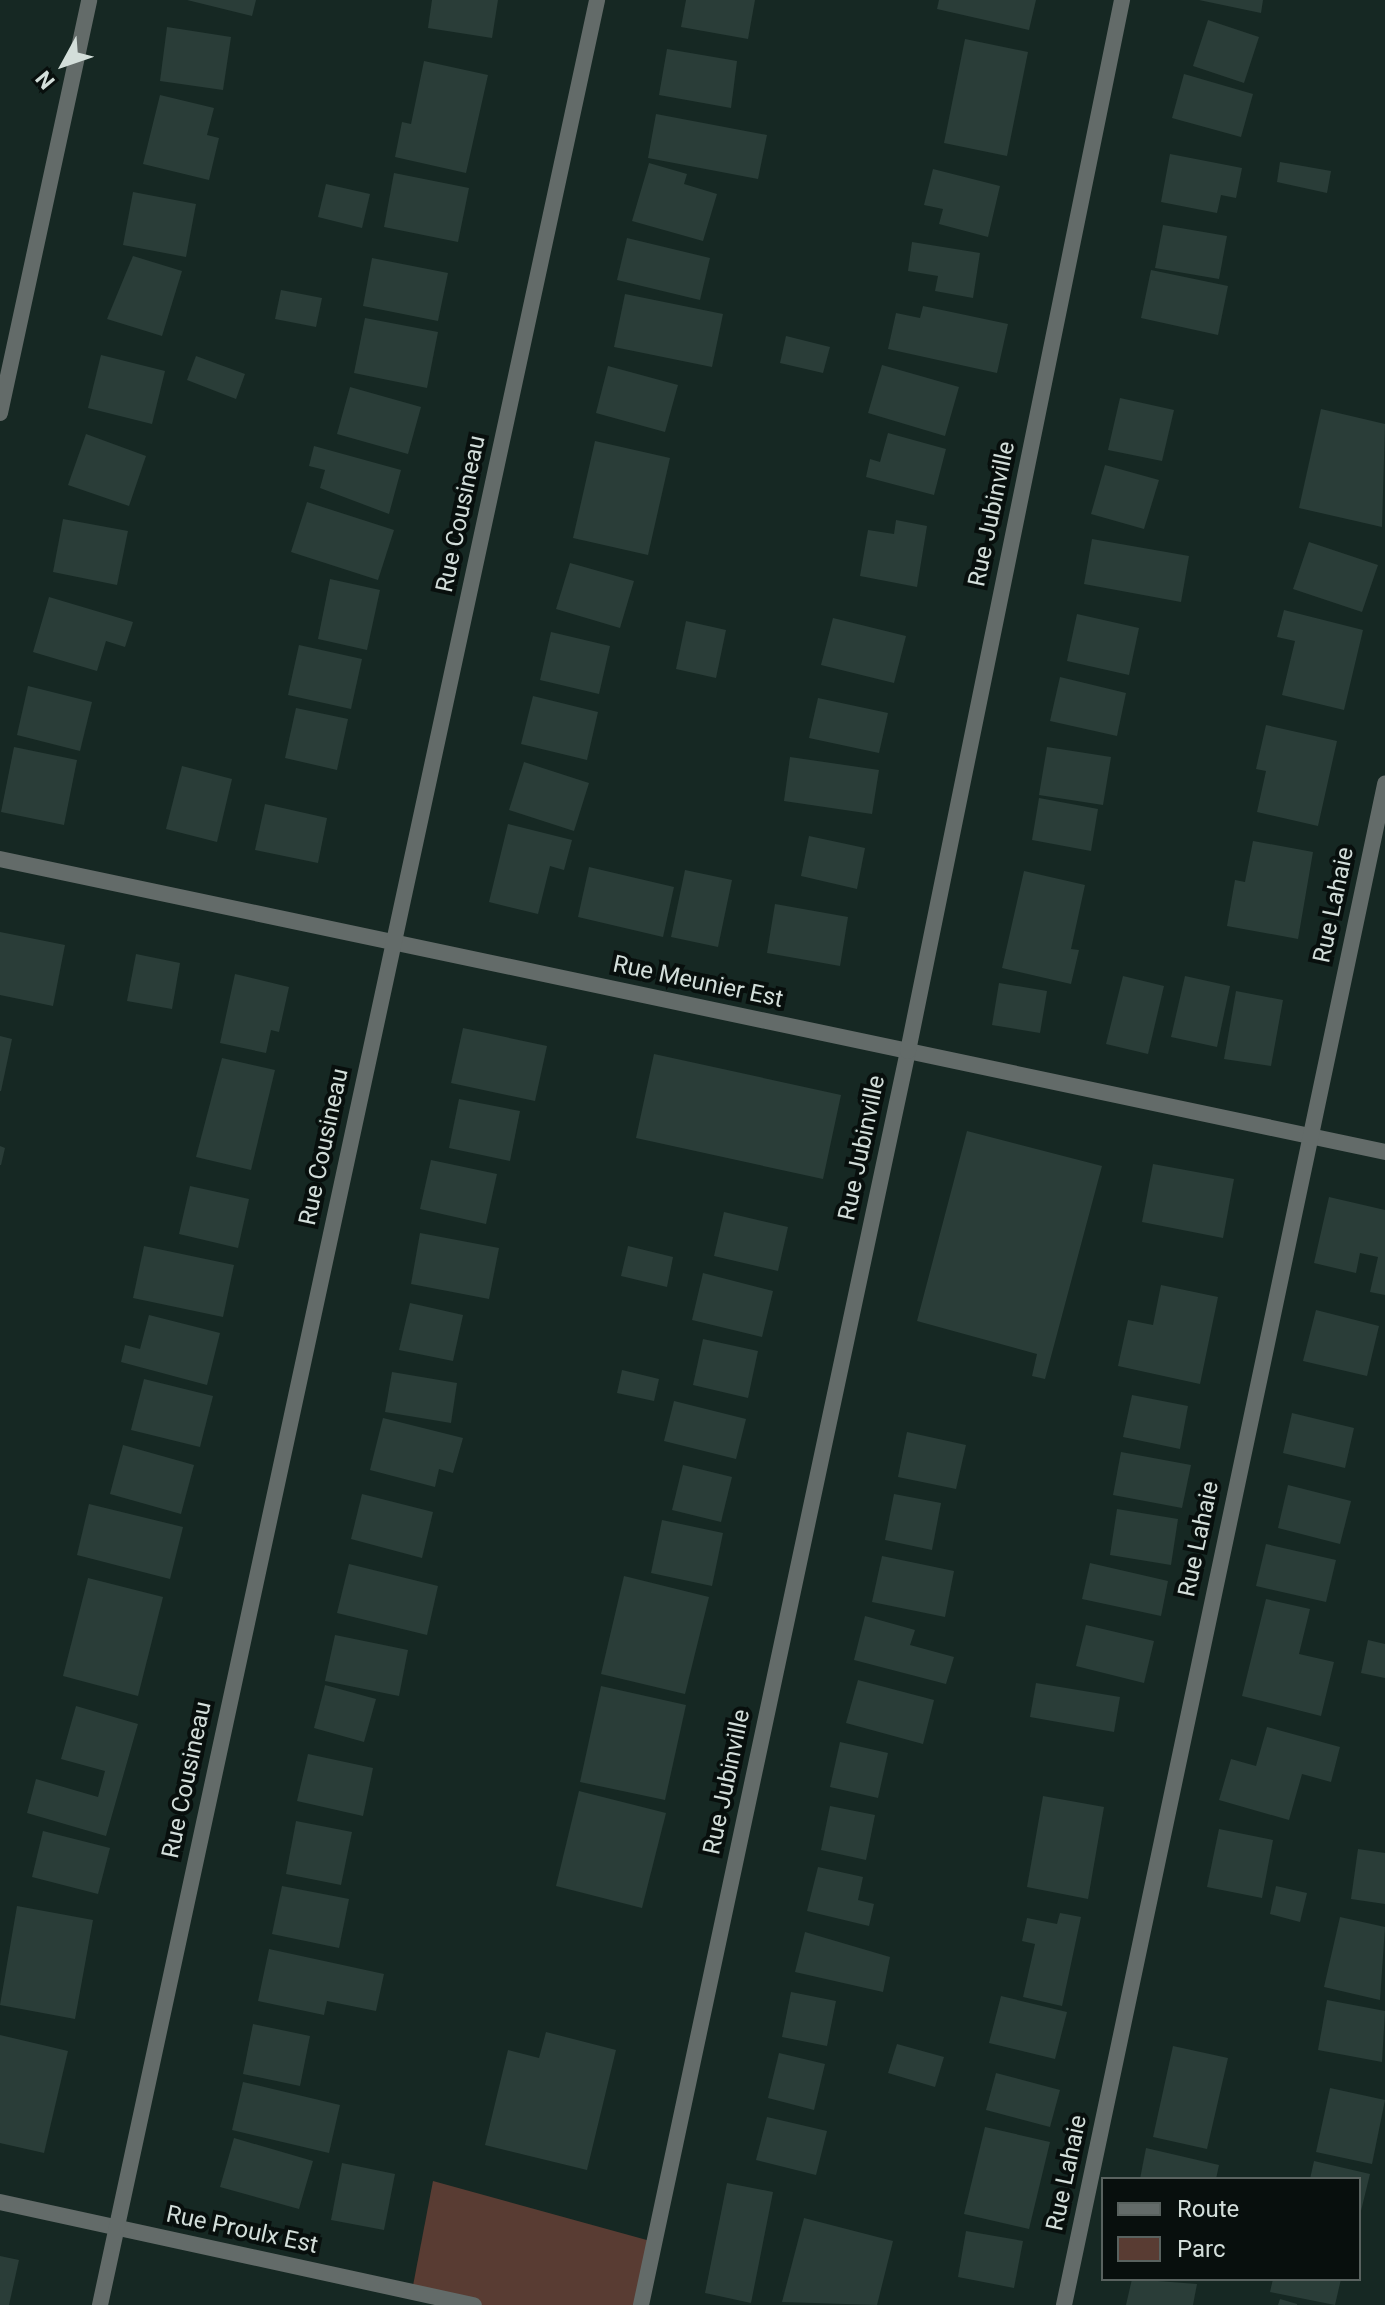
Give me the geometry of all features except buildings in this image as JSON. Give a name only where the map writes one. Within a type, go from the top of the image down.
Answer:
[{"type":"street","points":[[0,413],[89,0]]},
{"type":"street","name":"Rue Cousineau","points":[[100,2305],[597,0]]},
{"type":"street","name":"Rue Jubinville","points":[[641,2305],[908,1051],[1122,0]]},
{"type":"street","name":"Rue Lahaie","points":[[1064,2305],[1308,1136],[1385,784]]},
{"type":"street","name":"Rue Meunier Est","points":[[0,859],[1385,1152]]},
{"type":"street","name":"Rue Proulx Est","points":[[0,2202],[474,2305]]},
{"type":"green space","points":[[433,2181],[654,2242],[641,2305],[474,2305],[412,2291]]}]
